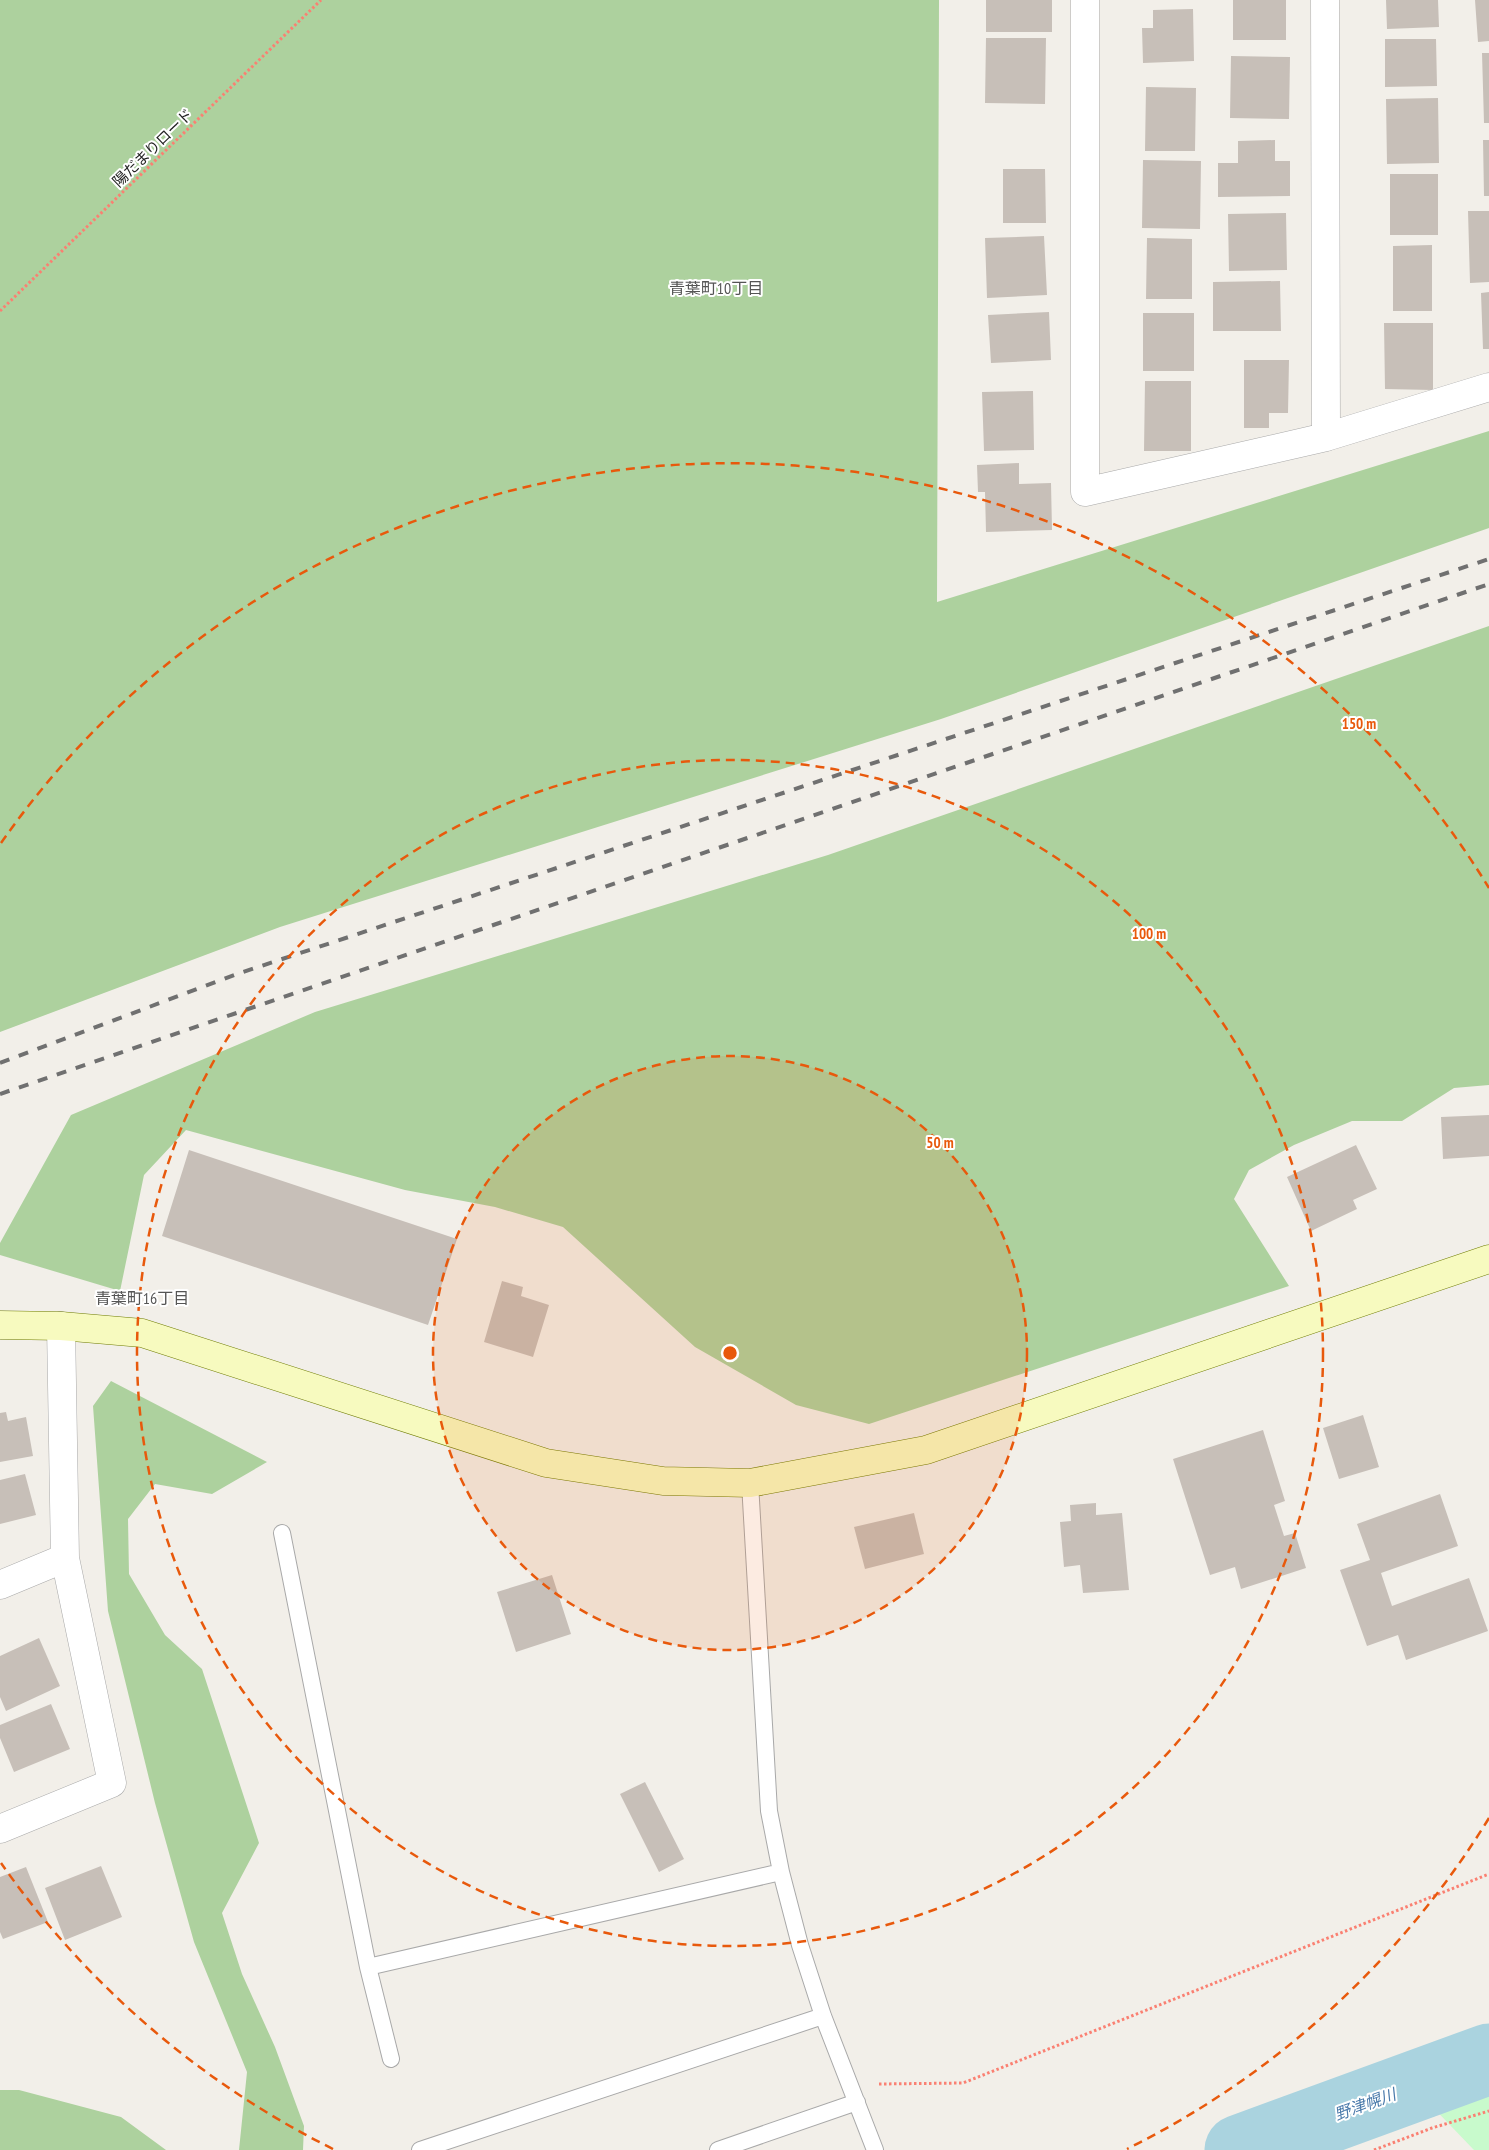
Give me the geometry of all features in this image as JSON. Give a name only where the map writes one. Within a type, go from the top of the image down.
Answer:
[{"type":"street","points":[[1085,0],[1085,492],[1326,437],[1489,387]]},
{"type":"street","points":[[1325,0],[1326,437]]},
{"type":"street","points":[[0,1324],[61,1326],[142,1334],[546,1464],[663,1481],[750,1483],[926,1450],[1489,1259]]},
{"type":"street","points":[[0,1829],[112,1783],[65,1558],[61,1326]]},
{"type":"street","points":[[0,1585],[65,1558]]},
{"type":"lane","points":[[750,1483],[768,1811],[780,1872],[800,1945],[823,2016],[874,2150]]},
{"type":"lane","points":[[282,1533],[368,1967],[391,2059]]},
{"type":"lane","points":[[368,1967],[780,1872]]},
{"type":"lane","points":[[420,2150],[823,2016]]},
{"type":"lane","points":[[718,2150],[857,2102]]},
{"type":"path","name":"陽だまりロード","points":[[0,311],[322,0]]},
{"type":"path","points":[[850,2084],[963,2083],[1489,1874]]},
{"type":"path","points":[[1374,2150],[1432,2128],[1489,2111]]},
{"type":"green space","points":[[0,0],[939,0],[937,602],[1489,431],[1489,528],[941,719],[280,927],[0,1032]]},
{"type":"green space","points":[[1489,626],[1489,1085],[1454,1088],[1402,1121],[1352,1121],[1294,1145],[1249,1170],[1234,1199],[1289,1286],[869,1424],[796,1405],[695,1347],[563,1227],[495,1207],[405,1190],[186,1130],[144,1175],[120,1291],[0,1255],[0,1243],[71,1115],[315,1012],[828,855]]},
{"type":"green space","points":[[111,1381],[267,1462],[212,1494],[155,1484],[128,1519],[129,1574],[165,1635],[202,1669],[259,1843],[222,1913],[242,1974],[275,2047],[304,2126],[303,2150],[239,2150],[247,2072],[194,1942],[155,1803],[108,1611],[93,1406]]},
{"type":"green space","points":[[1489,2078],[1489,2150],[1474,2150],[1425,2099]]},
{"type":"green space","points":[[0,2090],[19,2090],[121,2117],[166,2150],[0,2150]]},
{"type":"building","points":[[986,0],[1052,0],[1052,32],[986,32]]},
{"type":"building","points":[[1233,0],[1286,0],[1286,40],[1233,40]]},
{"type":"building","points":[[1386,0],[1438,0],[1439,27],[1387,29]]},
{"type":"building","points":[[1475,0],[1489,0],[1489,41],[1478,42]]},
{"type":"building","points":[[1193,9],[1194,61],[1143,63],[1142,28],[1153,28],[1153,10]]},
{"type":"building","points":[[986,38],[1046,38],[1045,104],[985,103]]},
{"type":"building","points":[[1385,39],[1436,39],[1437,86],[1385,87]]},
{"type":"building","points":[[1482,53],[1489,53],[1489,123],[1484,123]]},
{"type":"building","points":[[1231,56],[1290,57],[1289,119],[1230,118]]},
{"type":"building","points":[[1146,87],[1196,88],[1195,151],[1145,151]]},
{"type":"building","points":[[1438,98],[1439,163],[1387,164],[1386,99]]},
{"type":"building","points":[[1275,140],[1275,161],[1290,161],[1290,196],[1218,197],[1218,163],[1238,163],[1238,141]]},
{"type":"building","points":[[1483,140],[1489,140],[1489,196],[1484,196]]},
{"type":"building","points":[[1143,160],[1201,161],[1200,229],[1142,228]]},
{"type":"building","points":[[1003,169],[1045,169],[1046,223],[1003,223]]},
{"type":"building","points":[[1390,174],[1438,174],[1438,235],[1390,235]]},
{"type":"building","points":[[1468,211],[1489,211],[1489,282],[1470,283]]},
{"type":"building","points":[[1286,213],[1287,270],[1229,271],[1228,214]]},
{"type":"building","points":[[1044,236],[1047,295],[987,298],[985,238]]},
{"type":"building","points":[[1147,238],[1192,239],[1192,299],[1146,299]]},
{"type":"building","points":[[1432,245],[1432,311],[1393,311],[1393,246]]},
{"type":"building","points":[[1280,281],[1281,331],[1213,331],[1213,282]]},
{"type":"building","points":[[1489,292],[1489,349],[1483,349],[1481,293]]},
{"type":"building","points":[[1049,312],[1051,360],[991,363],[988,315]]},
{"type":"building","points":[[1143,313],[1194,313],[1194,371],[1143,371]]},
{"type":"building","points":[[1384,323],[1433,323],[1433,390],[1385,389]]},
{"type":"building","points":[[1244,360],[1289,360],[1288,413],[1269,413],[1269,428],[1244,428]]},
{"type":"building","points":[[1145,381],[1191,381],[1191,451],[1144,451]]},
{"type":"building","points":[[1033,391],[1034,450],[984,451],[982,392]]},
{"type":"building","points":[[1019,463],[1019,484],[1051,483],[1052,530],[986,532],[985,492],[978,492],[977,465]]},
{"type":"building","points":[[1489,1115],[1489,1156],[1443,1159],[1441,1117]]},
{"type":"building","points":[[1356,1145],[1377,1189],[1353,1200],[1357,1209],[1311,1231],[1287,1177]]},
{"type":"building","points":[[189,1150],[457,1239],[428,1325],[162,1236]]},
{"type":"building","points":[[502,1281],[523,1287],[521,1296],[549,1305],[533,1357],[484,1342]]},
{"type":"building","points":[[6,1412],[8,1421],[26,1417],[33,1456],[0,1462],[0,1413]]},
{"type":"building","points":[[1363,1415],[1379,1467],[1339,1479],[1323,1428]]},
{"type":"building","points":[[1263,1430],[1285,1501],[1274,1505],[1284,1536],[1295,1533],[1306,1568],[1241,1589],[1235,1567],[1210,1575],[1173,1459]]},
{"type":"building","points":[[25,1474],[36,1515],[0,1524],[0,1480]]},
{"type":"building","points":[[1440,1494],[1458,1546],[1381,1573],[1392,1606],[1469,1578],[1488,1631],[1406,1660],[1398,1635],[1367,1646],[1340,1570],[1370,1560],[1357,1524]]},
{"type":"building","points":[[1096,1503],[1096,1515],[1122,1513],[1129,1590],[1083,1593],[1080,1565],[1064,1567],[1060,1522],[1071,1521],[1070,1505]]},
{"type":"building","points":[[914,1513],[924,1554],[865,1569],[854,1527]]},
{"type":"building","points":[[552,1575],[571,1634],[516,1652],[497,1592]]},
{"type":"building","points":[[39,1638],[60,1686],[6,1711],[0,1697],[0,1656]]},
{"type":"building","points":[[51,1704],[70,1749],[14,1772],[0,1738],[0,1725]]},
{"type":"building","points":[[645,1782],[684,1859],[659,1872],[620,1794]]},
{"type":"building","points":[[101,1866],[122,1917],[65,1940],[45,1888]]},
{"type":"building","points":[[26,1867],[48,1922],[3,1939],[0,1932],[0,1877]]},
{"type":"waterway","name":"野津幌川","points":[[1240,2150],[1489,2059]]},
{"type":"railway","points":[[0,1063],[237,974],[1489,559]]},
{"type":"railway","points":[[0,1094],[1489,584]]},
{"type":"district","name":"青葉町10丁目","points":[[716,288]]},
{"type":"district","name":"青葉町16丁目","points":[[142,1298]]}]
